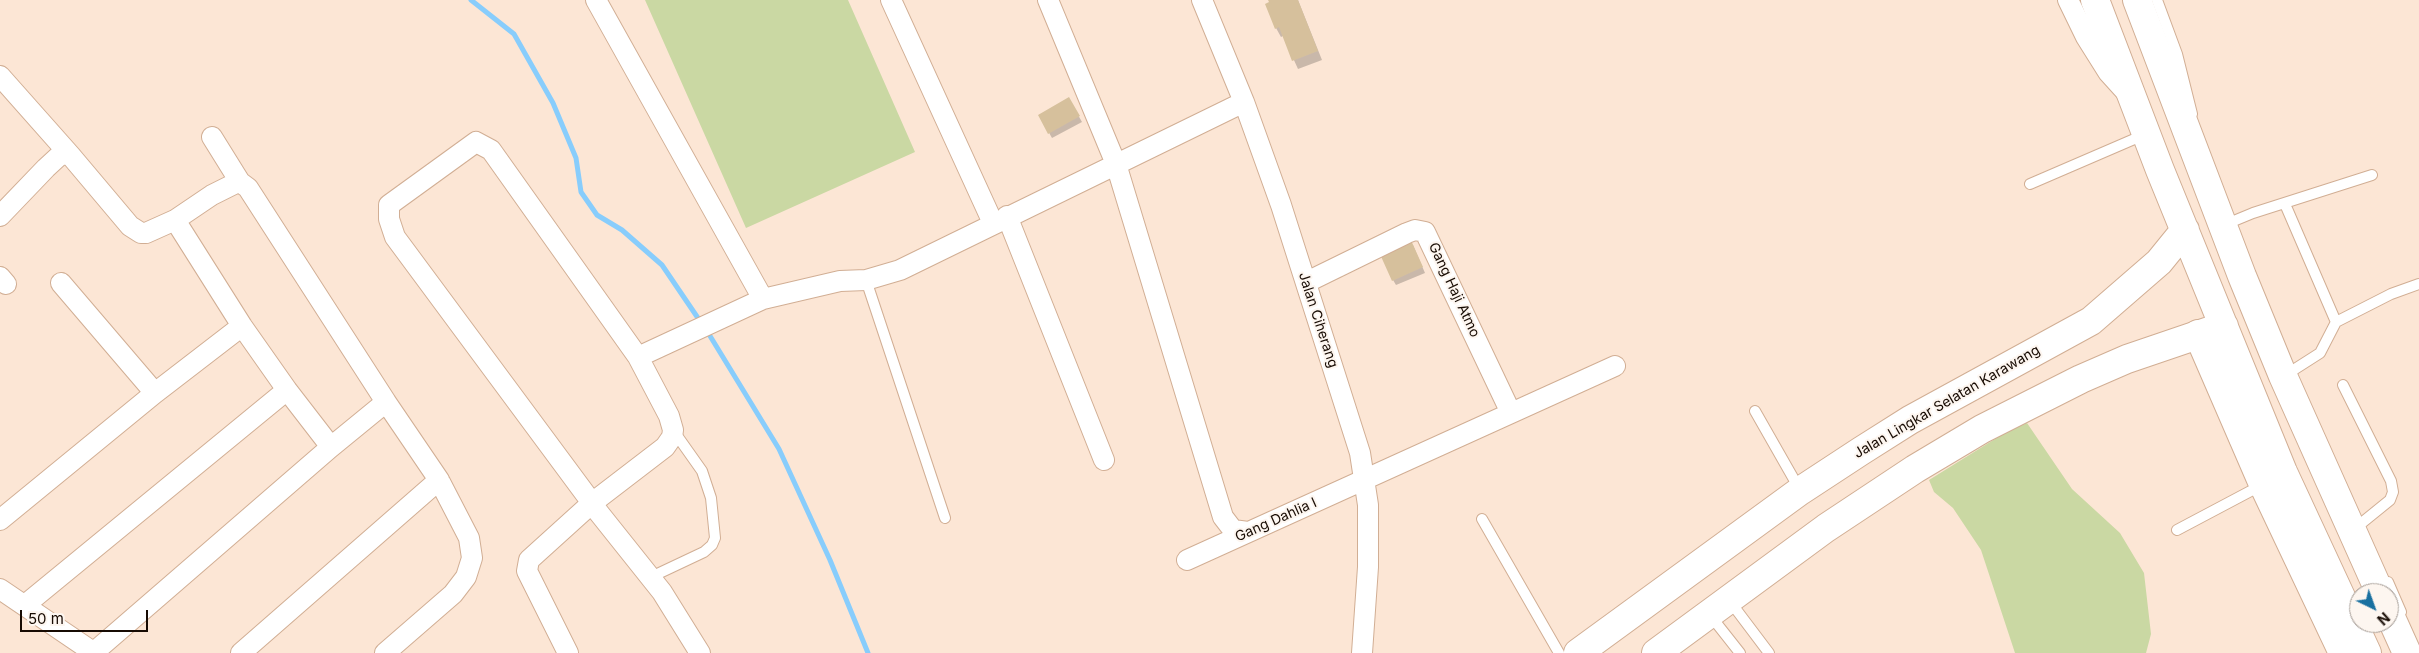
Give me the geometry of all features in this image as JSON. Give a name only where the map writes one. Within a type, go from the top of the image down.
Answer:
[{"type":"main road","points":[[2095,0],[2146,134],[2283,472],[2367,653]]},
{"type":"main road","points":[[2137,0],[2283,376],[2302,418],[2359,529],[2382,583]]},
{"type":"main road","name":"Jalan Lingkar Selatan Karawang","points":[[1578,653],[1800,491],[1910,420],[2091,321],[2159,262],[2185,230]]},
{"type":"main road","points":[[1656,653],[1859,505],[1982,429],[2081,379],[2127,359],[2224,326]]},
{"type":"main road","points":[[2198,334],[2263,484],[2343,653]]},
{"type":"main road","points":[[2243,437],[2255,402]]},
{"type":"main road","points":[[2399,625],[2407,653]]},
{"type":"street","points":[[596,0],[764,299]]},
{"type":"street","points":[[891,0],[1000,219],[1104,460]]},
{"type":"street","points":[[1048,0],[1116,164],[1223,517],[1233,530],[1248,532]]},
{"type":"street","name":"Jalan Ciherang","points":[[1202,0],[1244,102],[1307,282],[1360,453],[1366,480],[1368,505],[1368,567],[1362,653]]},
{"type":"street","points":[[2068,0],[2086,37],[2108,72],[2135,102]]},
{"type":"street","points":[[0,76],[130,226],[137,231],[146,233],[175,220],[212,195],[240,182]]},
{"type":"street","points":[[638,357],[764,299],[840,281],[866,280],[900,270],[1000,219],[1244,102]]},
{"type":"street","points":[[212,137],[240,182],[248,188],[265,211],[386,402],[439,480],[469,538],[472,558],[466,576],[453,594],[385,653]]},
{"type":"street","points":[[568,653],[526,568],[529,560],[592,503],[665,447],[672,437],[673,430],[669,416],[638,357],[491,150],[476,142],[390,206],[389,219],[395,237],[592,503],[651,577],[700,653]]},
{"type":"street","points":[[0,216],[59,156],[65,154],[71,156]]},
{"type":"street","points":[[175,220],[242,326],[287,390],[331,447]]},
{"type":"street","name":"Gang Haji Atmo","points":[[1307,282],[1406,233],[1415,230],[1425,232],[1511,413]]},
{"type":"street","points":[[61,283],[155,393]]},
{"type":"street","points":[[0,520],[155,393],[242,326]]},
{"type":"street","name":"Gang Dahlia I","points":[[1187,560],[1615,366]]},
{"type":"street","points":[[25,605],[287,390]]},
{"type":"street","points":[[0,589],[93,653],[331,447],[386,402]]},
{"type":"street","points":[[241,653],[439,480]]},
{"type":"lane","points":[[2157,0],[2177,54],[2190,99],[2196,150]]},
{"type":"lane","points":[[2030,184],[2146,134]]},
{"type":"lane","points":[[2224,225],[2253,213],[2372,174]]},
{"type":"lane","points":[[2285,204],[2336,322]]},
{"type":"lane","points":[[866,280],[945,518]]},
{"type":"lane","points":[[2283,376],[2320,353],[2336,322],[2391,294],[2419,284]]},
{"type":"lane","points":[[2342,386],[2391,481],[2393,492],[2390,500],[2359,529]]},
{"type":"lane","points":[[1755,411],[1800,491]]},
{"type":"lane","points":[[651,577],[704,552],[712,545],[715,538],[711,498],[702,471],[673,430]]},
{"type":"lane","points":[[2177,530],[2263,484]]},
{"type":"lane","points":[[1482,519],[1559,653]]},
{"type":"lane","points":[[1720,608],[1740,653]]},
{"type":"lane","points":[[1720,608],[1770,653]]},
{"type":"green space","points":[[645,0],[848,0],[915,152],[746,228]]},
{"type":"green space","points":[[2027,423],[2072,489],[2120,533],[2144,573],[2151,634],[2146,653],[2015,653],[1981,550],[1953,508],[1934,492],[1929,480],[2003,434]]},
{"type":"building","points":[[1268,0],[1298,0],[1318,51],[1292,61],[1279,27],[1275,29],[1265,4],[1269,2]]},
{"type":"building","points":[[1069,97],[1080,116],[1048,134],[1038,115]]},
{"type":"building","points":[[1410,238],[1423,267],[1392,281],[1379,252]]},
{"type":"waterway","points":[[471,0],[514,34],[553,103],[576,158],[581,192],[597,215],[622,230],[662,265],[702,324]]},
{"type":"waterway","points":[[707,331],[779,449],[830,560],[868,653]]}]
